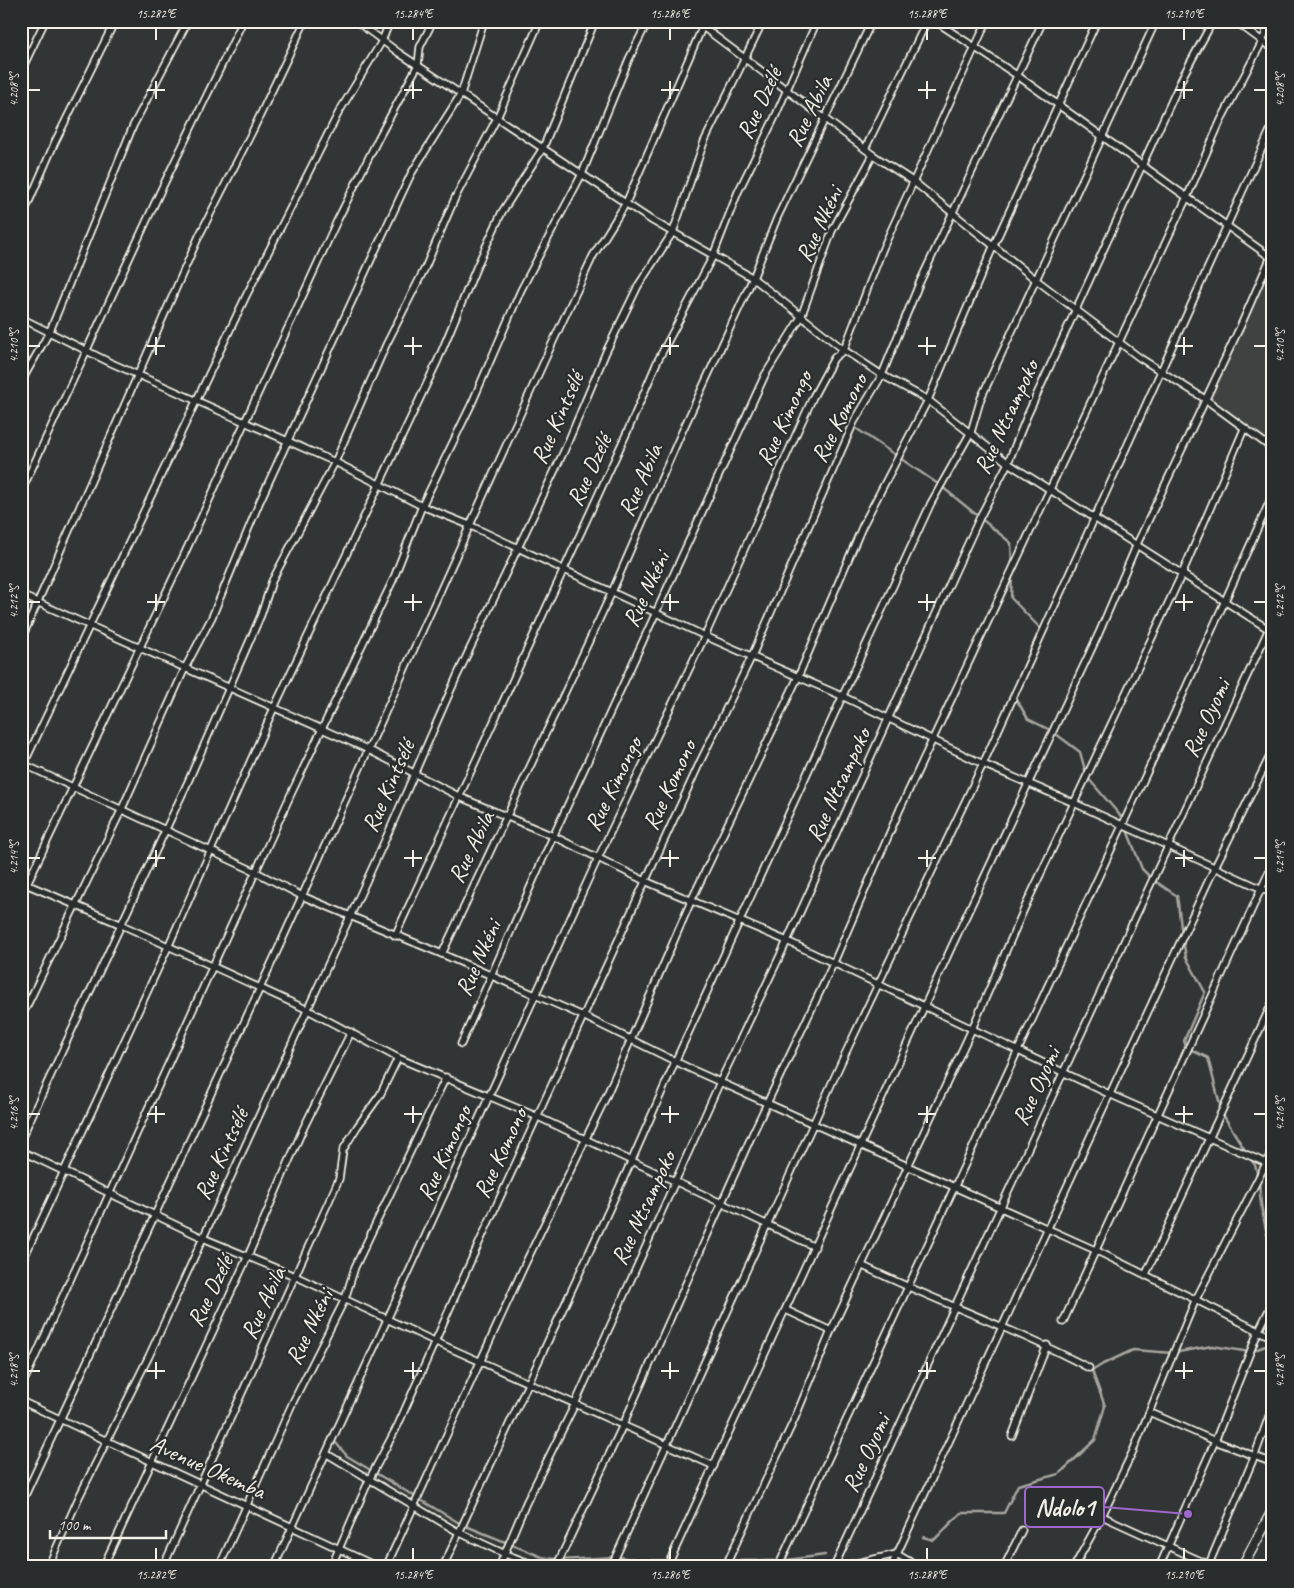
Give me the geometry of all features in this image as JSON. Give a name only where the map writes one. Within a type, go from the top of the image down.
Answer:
[{"type":"main road","points":[[1242,1567],[1273,1510]]},
{"type":"street","points":[[21,71],[45,21]]},
{"type":"street","points":[[21,220],[56,142],[115,21]]},
{"type":"street","points":[[21,382],[50,331],[133,126],[188,21]]},
{"type":"street","points":[[21,492],[160,192],[243,21]]},
{"type":"street","points":[[21,640],[199,236],[253,130],[274,82],[305,21]]},
{"type":"street","points":[[356,21],[382,41],[626,203],[753,278],[844,350],[882,375],[928,400],[1008,463],[1137,544],[1225,603],[1271,630]]},
{"type":"street","points":[[390,21],[382,41],[339,112],[246,296],[91,625],[22,766],[210,850],[302,896],[442,954],[583,1016],[674,1062],[1095,1250],[1273,1338]]},
{"type":"street","points":[[21,896],[24,883],[50,838],[60,812],[74,788],[141,648],[336,223],[378,137],[418,65],[420,47],[432,21]]},
{"type":"street","points":[[21,1018],[77,905],[185,668],[212,617],[260,501],[412,174],[461,94],[484,21]]},
{"type":"street","points":[[21,1139],[165,831],[229,687],[272,581],[335,462],[360,401],[425,268],[455,198],[497,118],[540,21]]},
{"type":"street","points":[[21,1264],[168,947],[274,708],[438,360],[477,266],[502,212],[543,148],[595,21]]},
{"type":"street","points":[[21,1388],[256,872],[393,580],[422,506],[472,403],[521,290],[582,174],[629,59],[648,21]]},
{"type":"street","points":[[695,21],[704,24],[786,90],[873,155],[914,182],[952,215],[1035,279],[1161,371],[1205,399],[1273,449]]},
{"type":"street","name":"Rue Kintsélé","points":[[48,1567],[106,1442],[149,1356],[350,916],[457,676],[519,548],[638,286],[673,232],[704,142],[763,21]]},
{"type":"street","name":"Rue Dzélé","points":[[395,936],[629,428],[658,360],[714,256],[738,192],[817,21]]},
{"type":"street","name":"Rue Abila","points":[[442,954],[612,592],[680,436],[753,278],[777,218],[872,21]]},
{"type":"street","points":[[865,149],[927,21]]},
{"type":"street","points":[[667,1567],[1027,784],[1099,633],[1137,544],[1242,324],[1272,256],[1143,167],[1018,76],[935,21]]},
{"type":"street","name":"Rue Kimongo","points":[[274,1567],[389,1320],[598,858],[705,636],[813,397],[834,358],[844,350],[883,248],[987,21]]},
{"type":"street","name":"Rue Komono","points":[[330,1567],[370,1478],[398,1425],[645,880],[752,656],[854,422],[882,375],[919,284],[1043,21]]},
{"type":"street","points":[[386,1567],[631,1039],[692,900],[798,676],[863,525],[928,400],[993,247],[1097,21]]},
{"type":"street","points":[[443,1567],[632,1160],[674,1062],[844,696],[931,503],[971,432],[981,398],[1156,21]]},
{"type":"street","name":"Rue Ntsampoko","points":[[499,1567],[526,1503],[575,1404],[720,1082],[787,941],[984,508],[1008,463],[1027,416],[1143,167],[1184,74],[1214,21]]},
{"type":"street","points":[[1235,21],[1273,49]]},
{"type":"street","points":[[556,1567],[623,1425],[722,1203],[834,962],[900,809],[934,740],[1049,488],[1120,341],[1221,120],[1262,42],[1270,21]]},
{"type":"street","points":[[21,1504],[260,988],[593,256],[626,203],[704,24]]},
{"type":"street","points":[[611,1567],[878,984],[983,764],[1273,124]]},
{"type":"street","name":"Rue Nkéni","points":[[461,1044],[553,836],[765,375],[801,317],[832,231],[873,155]]},
{"type":"street","points":[[21,318],[138,376],[335,462],[380,483],[422,506],[469,525],[705,636],[844,696],[983,764],[1121,824],[1214,869],[1273,894]]},
{"type":"street","points":[[725,1567],[795,1418],[831,1331],[863,1266],[1074,803],[1116,718],[1155,628],[1182,574],[1244,428]]},
{"type":"street","points":[[778,1567],[1225,603],[1273,494]]},
{"type":"street","points":[[21,595],[369,750],[460,796],[553,836],[645,880],[834,962],[1109,1094],[1273,1166]]},
{"type":"street","name":"Rue Oyomi","points":[[834,1567],[1062,1071],[1271,630],[1273,620]]},
{"type":"street","points":[[891,1567],[1214,869],[1273,750]]},
{"type":"street","points":[[1063,1322],[1155,1115],[1273,863]]},
{"type":"street","points":[[24,883],[122,925],[306,1009],[398,1058],[538,1116],[815,1247]]},
{"type":"street","points":[[1145,1276],[1273,1001]]},
{"type":"street","name":"Rue Dzélé","points":[[103,1567],[153,1462],[195,1366],[248,1256],[303,1129],[351,1032]]},
{"type":"street","name":"Rue Abila","points":[[163,1567],[297,1277],[340,1179],[344,1150],[357,1127],[380,1095],[398,1058]]},
{"type":"street","name":"Rue Nkéni","points":[[219,1567],[293,1402],[345,1300],[355,1267],[446,1077]]},
{"type":"street","points":[[1074,1567],[1102,1516],[1149,1412],[1195,1301],[1273,1150]]},
{"type":"street","points":[[21,1151],[154,1216],[297,1277],[434,1342],[714,1466]]},
{"type":"street","points":[[863,1266],[907,1287],[1047,1345],[1089,1368]]},
{"type":"street","points":[[1159,1567],[1215,1441],[1258,1332],[1273,1302]]},
{"type":"street","points":[[786,1310],[831,1331]]},
{"type":"street","points":[[1012,1436],[1047,1345]]},
{"type":"street","name":"Avenue Okemba","points":[[21,1401],[106,1442],[201,1483],[378,1567]]},
{"type":"street","points":[[1102,1516],[1212,1565],[1273,1405]]},
{"type":"street","points":[[1149,1412],[1273,1464]]},
{"type":"street","points":[[327,1454],[458,1532],[505,1554],[540,1567]]},
{"type":"street","points":[[1004,1567],[1022,1530]]},
{"type":"street","points":[[839,1567],[897,1554],[919,1567]]},
{"type":"street","points":[[21,1562],[31,1567]]},
{"type":"shaded area","points":[[1273,277],[1273,445],[1211,398],[1265,279]]},
{"type":"waterway","points":[[857,429],[941,486],[1011,543],[1012,566]]},
{"type":"waterway","points":[[1012,574],[1011,598],[1040,628],[1015,687]]},
{"type":"waterway","points":[[1015,697],[1028,719],[1052,731],[1080,752],[1087,777],[1124,820]]},
{"type":"waterway","points":[[1127,830],[1142,869],[1152,879],[1177,896],[1182,934]]},
{"type":"waterway","points":[[1183,940],[1186,957],[1205,992],[1184,1041],[1187,1048],[1208,1058],[1222,1113],[1246,1152]]},
{"type":"waterway","points":[[1249,1157],[1255,1165],[1258,1176]]},
{"type":"waterway","points":[[1259,1182],[1261,1205],[1273,1264]]},
{"type":"waterway","points":[[923,1537],[934,1540],[961,1513],[1004,1513],[1018,1485],[1059,1474],[1095,1440],[1105,1406],[1092,1371],[1103,1364],[1133,1350],[1173,1353],[1212,1346],[1250,1352],[1273,1343]]},
{"type":"waterway","points":[[336,1443],[347,1456],[461,1524],[542,1557],[560,1560],[616,1557],[643,1560],[780,1561],[825,1555]]},
{"type":"place","name":"Ndolo1","points":[[1188,1514]]}]
